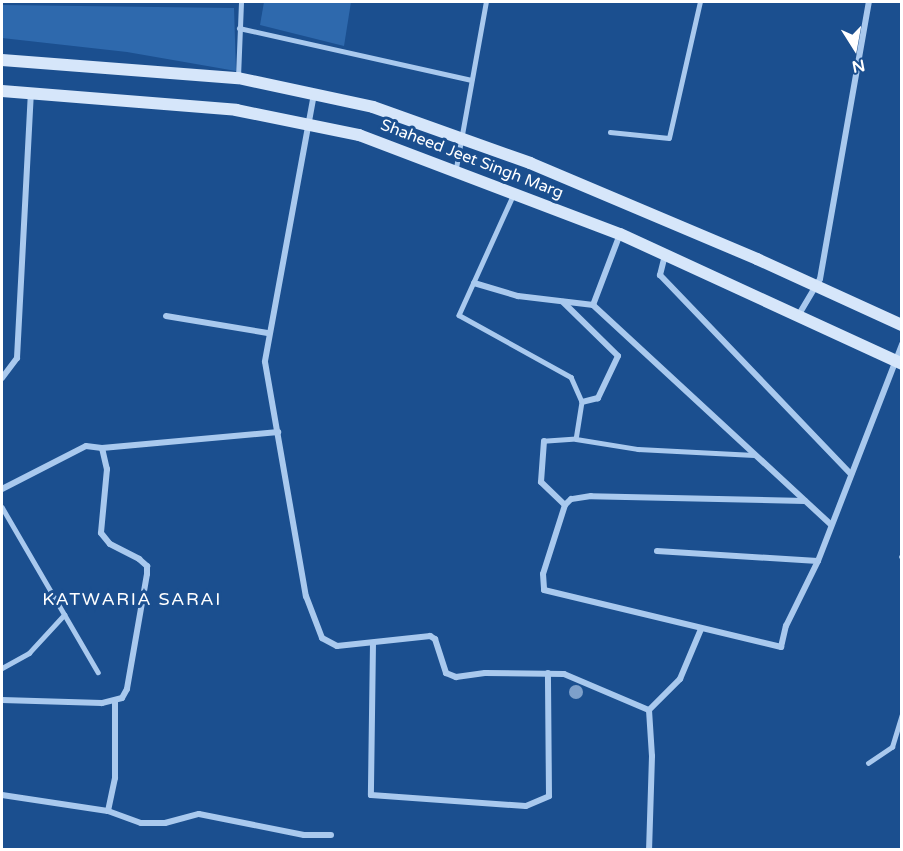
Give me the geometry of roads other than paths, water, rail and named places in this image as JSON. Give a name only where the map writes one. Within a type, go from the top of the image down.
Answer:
[{"type":"main road","name":"Shaheed Jeet Singh Marg","points":[[2,60],[238,78],[373,107],[464,137],[757,259],[816,288],[902,325]]},
{"type":"main road","name":"Shaheed Jeet Singh Marg","points":[[2,91],[236,110],[359,135],[456,168],[620,234],[898,362]]},
{"type":"street","points":[[798,316],[816,288],[869,2]]},
{"type":"street","points":[[2,378],[17,358],[31,93]]},
{"type":"street","points":[[315,93],[268,333],[265,362],[300,565],[315,629],[322,638],[337,646],[430,636],[435,639],[446,673],[456,677],[564,674],[649,710]]},
{"type":"street","points":[[593,305],[620,234]]},
{"type":"street","points":[[665,254],[660,275],[851,474]]},
{"type":"street","points":[[474,283],[518,296],[593,305],[831,525]]},
{"type":"street","points":[[563,302],[618,356],[598,398],[582,402]]},
{"type":"street","points":[[166,316],[268,333]]},
{"type":"street","points":[[565,505],[543,574],[544,590],[781,647],[786,626],[818,561],[851,474],[898,362],[902,344]]},
{"type":"street","points":[[2,489],[87,446],[102,448],[278,432]]},
{"type":"street","points":[[544,441],[541,482],[565,505]]},
{"type":"street","points":[[102,448],[107,469],[101,533],[110,544],[147,566],[127,689],[115,702],[115,778],[108,811]]},
{"type":"street","points":[[565,505],[591,496],[805,501]]},
{"type":"street","points":[[657,551],[818,561]]},
{"type":"street","points":[[649,849],[652,756],[649,710],[680,679],[701,629]]},
{"type":"street","points":[[373,643],[370,795],[526,806],[549,796],[548,673]]},
{"type":"street","points":[[2,700],[115,702]]},
{"type":"street","points":[[2,795],[108,811],[141,823],[165,823],[199,814],[304,835],[331,835]]},
{"type":"lane","points":[[238,78],[241,2]]},
{"type":"lane","points":[[456,168],[464,137],[471,80],[486,2]]},
{"type":"lane","points":[[610,132],[669,138],[700,2]]},
{"type":"lane","points":[[239,28],[471,80]]},
{"type":"lane","points":[[515,191],[459,315],[571,376],[582,402],[576,439]]},
{"type":"lane","points":[[544,441],[576,439],[638,449],[754,455]]},
{"type":"lane","points":[[2,507],[98,672]]},
{"type":"lane","points":[[2,668],[29,653],[64,615]]},
{"type":"lane","points":[[868,763],[892,747],[902,715]]},
{"type":"district","name":"KATWARIA SARAI","points":[[132,599]]}]
